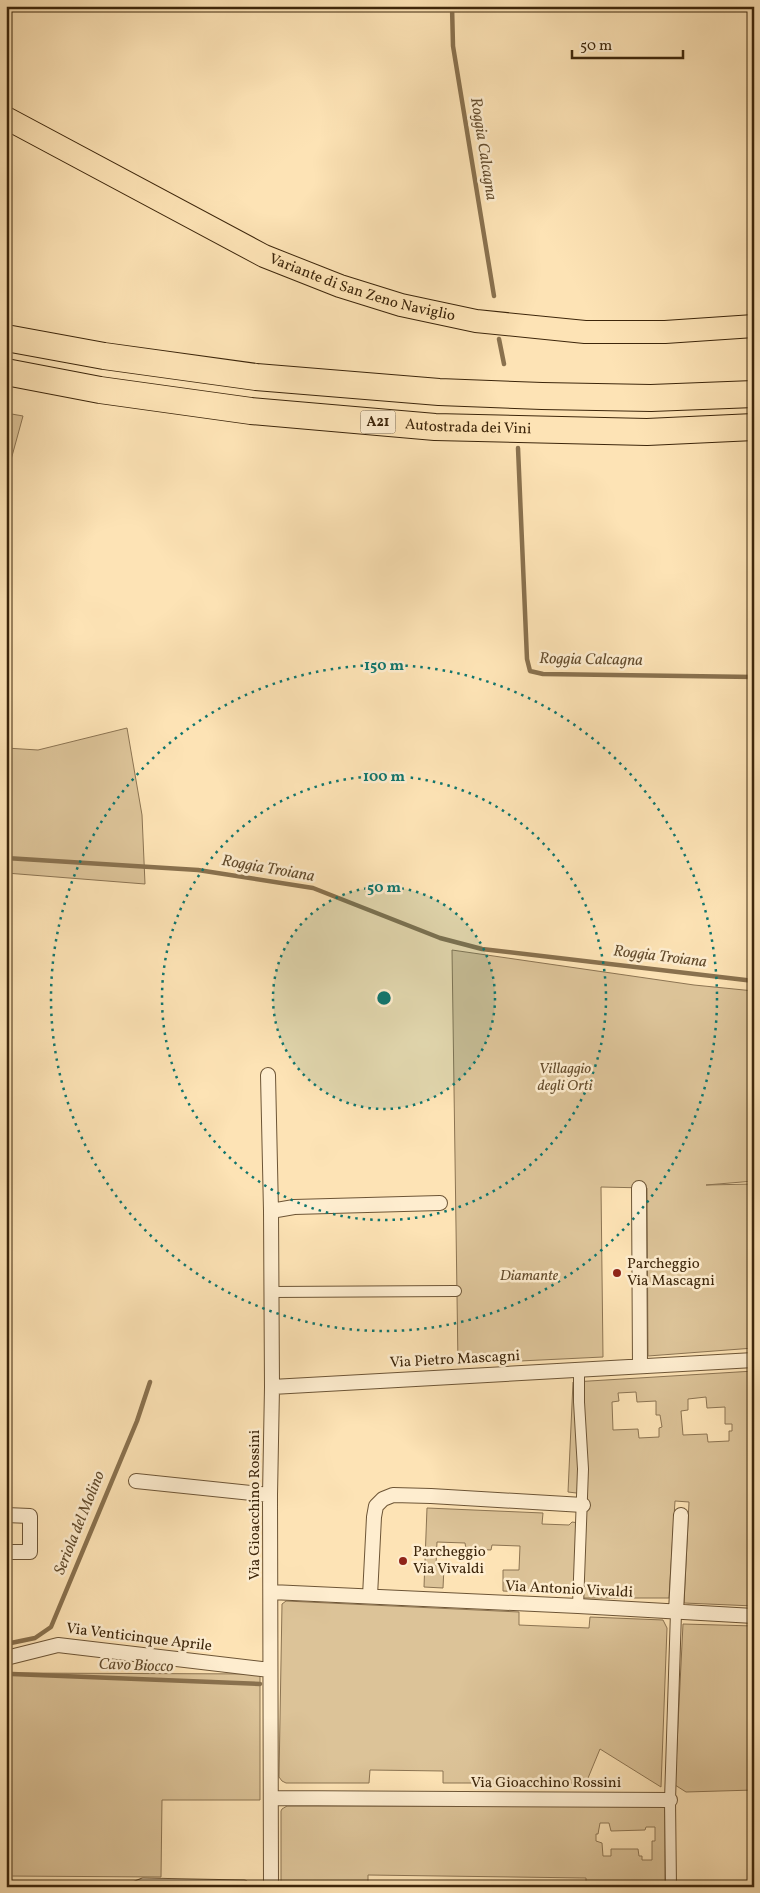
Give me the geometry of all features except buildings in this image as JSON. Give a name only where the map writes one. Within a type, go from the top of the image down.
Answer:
[{"type":"highway","name":"A21","points":[[6,338],[104,356],[256,377],[440,392],[651,398],[754,394]]},
{"type":"highway","name":"Autostrada dei Vini","points":[[6,372],[100,390],[251,412],[435,427],[647,432],[754,427]]},
{"type":"main road","name":"Variante di San Zeno Naviglio","points":[[6,118],[264,256],[340,286],[401,305],[476,321],[585,332],[665,332],[754,326]]},
{"type":"street","name":"Via Gioacchino Rossini","points":[[268,1075],[272,1387],[270,1495],[271,1887]]},
{"type":"street","points":[[639,1188],[640,1366]]},
{"type":"street","points":[[271,1211],[294,1207],[440,1203]]},
{"type":"street","points":[[271,1292],[456,1291]]},
{"type":"street","name":"Via Pietro Mascagni","points":[[272,1387],[754,1360]]},
{"type":"street","points":[[578,1606],[584,1468],[579,1402],[580,1369]]},
{"type":"street","points":[[136,1481],[270,1495]]},
{"type":"street","points":[[370,1596],[376,1547],[376,1506],[383,1499],[393,1495],[431,1496],[583,1505]]},
{"type":"street","points":[[6,1515],[30,1516],[30,1552],[6,1552]]},
{"type":"street","points":[[670,1887],[670,1800],[681,1515]]},
{"type":"street","name":"Via Antonio Vivaldi","points":[[271,1592],[754,1616]]},
{"type":"street","name":"Via Venticinque Aprile","points":[[6,1658],[58,1645],[270,1670]]},
{"type":"street","name":"Via Gioacchino Rossini","points":[[271,1798],[670,1800]]},
{"type":"lane","points":[[131,1887],[143,1882],[244,1884],[245,1887]]},
{"type":"green space","points":[[6,413],[23,416],[6,478]]},
{"type":"green space","points":[[127,728],[142,815],[145,884],[6,873],[6,748],[38,750]]},
{"type":"green space","points":[[452,950],[694,985],[754,991],[754,1181],[706,1185],[754,1184],[754,1348],[648,1356],[647,1188],[601,1187],[603,1357],[458,1364]]},
{"type":"green space","points":[[754,1371],[754,1606],[684,1603],[689,1502],[675,1501],[669,1598],[580,1598],[585,1494],[568,1492],[573,1382]],"holes":[[[636,1392],[637,1402],[656,1401],[656,1415],[660,1415],[662,1427],[659,1428],[659,1437],[639,1438],[638,1429],[613,1430],[612,1402],[619,1401],[618,1393]],[[706,1397],[707,1408],[725,1407],[725,1424],[732,1424],[732,1431],[729,1431],[729,1441],[708,1442],[707,1434],[683,1435],[681,1411],[688,1410],[688,1399]]]},
{"type":"green space","points":[[427,1508],[543,1513],[542,1524],[569,1525],[572,1522],[579,1523],[574,1588],[541,1586],[541,1593],[503,1591],[503,1570],[519,1570],[520,1546],[492,1545],[491,1550],[466,1549],[465,1543],[437,1542],[436,1566],[444,1567],[443,1588],[424,1587]]},
{"type":"green space","points":[[286,1601],[519,1612],[519,1625],[589,1628],[590,1617],[663,1620],[667,1628],[661,1787],[600,1749],[586,1783],[443,1783],[443,1771],[370,1770],[369,1783],[286,1783],[279,1777],[282,1604]]},
{"type":"green space","points":[[683,1624],[754,1626],[754,1790],[686,1792],[675,1785]]},
{"type":"green space","points":[[6,1673],[260,1674],[260,1800],[162,1800],[161,1877],[6,1876]]},
{"type":"green space","points":[[287,1806],[665,1806],[665,1887],[586,1887],[586,1878],[368,1875],[368,1887],[281,1887],[282,1809]],"holes":[[[600,1823],[609,1823],[611,1831],[645,1830],[646,1827],[655,1827],[655,1841],[652,1841],[652,1860],[642,1860],[638,1849],[611,1849],[611,1856],[603,1856],[602,1843],[596,1841],[596,1834],[598,1834]]]},
{"type":"waterway","name":"Roggia Calcagna","points":[[452,6],[453,46],[494,296]]},
{"type":"waterway","name":"Roggia Calcagna","points":[[499,339],[504,364]]},
{"type":"waterway","name":"Roggia Calcagna","points":[[518,448],[527,659],[530,671],[543,674],[754,677]]},
{"type":"waterway","name":"Roggia Troiana","points":[[6,858],[198,870],[313,888],[440,938],[482,949],[754,981]]},
{"type":"waterway","name":"Seriola del Molino","points":[[6,1644],[35,1638],[51,1627],[137,1421],[150,1382]]},
{"type":"waterway","name":"Cavo Biocco","points":[[12,1674],[260,1684]]},
{"type":"place","name":"Parcheggio Via Mascagni","points":[[617,1273]]},
{"type":"place","name":"Parcheggio Via Vivaldi","points":[[403,1561]]},
{"type":"park label","name":"Villaggio degli Orti","points":[[565,1078]]},
{"type":"park label","name":"Diamante","points":[[529,1276]]}]
